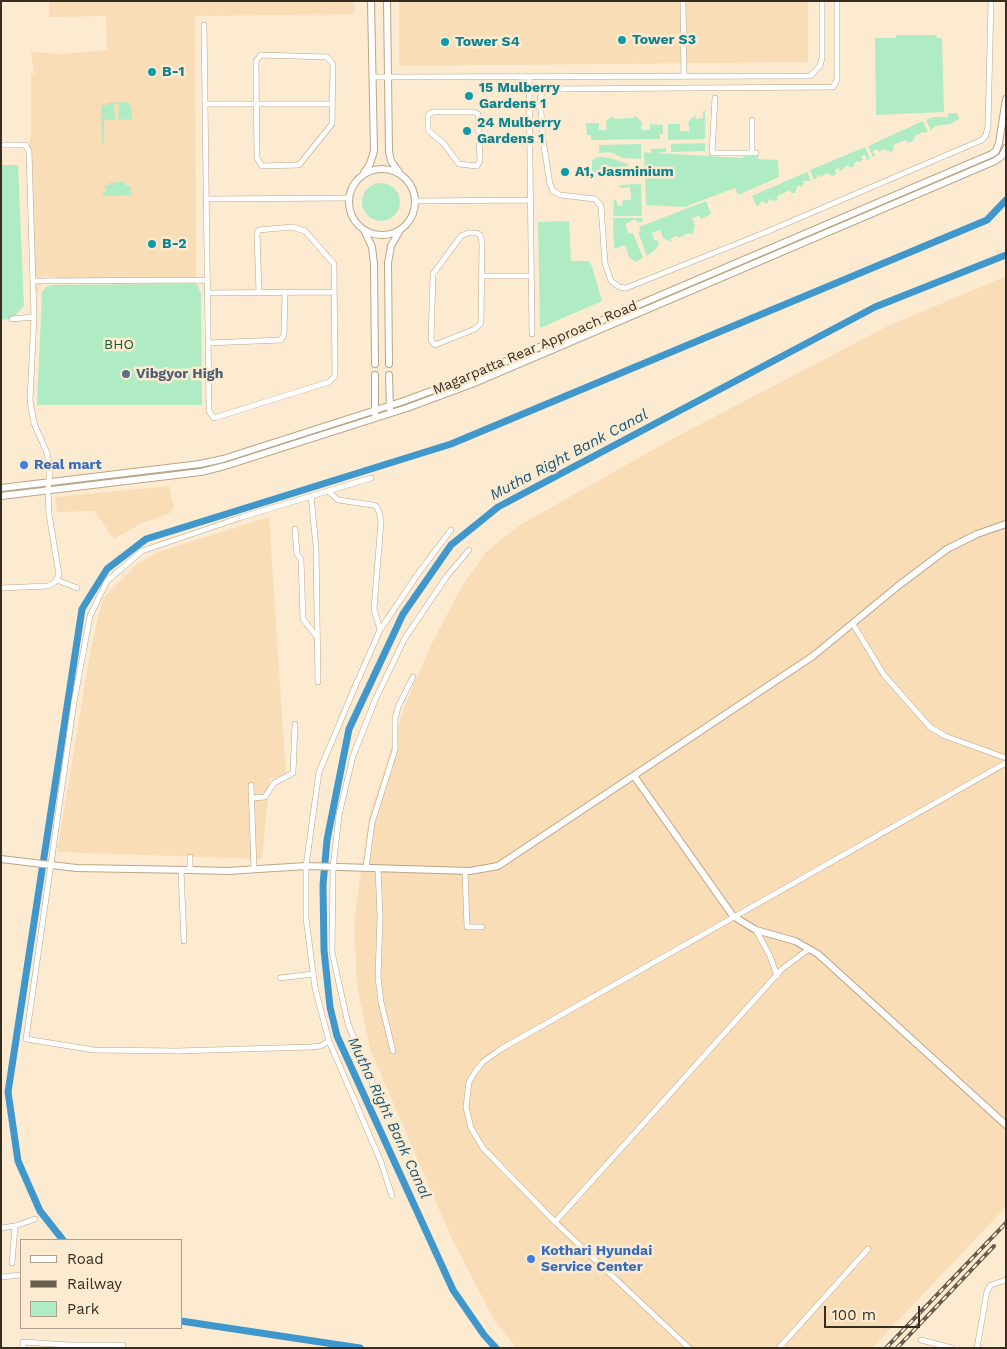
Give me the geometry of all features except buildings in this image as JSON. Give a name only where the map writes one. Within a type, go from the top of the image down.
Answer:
[{"type":"street","points":[[371,1],[374,151],[370,164],[351,188],[349,198],[352,216],[364,230],[372,247],[374,264],[375,364]]},
{"type":"street","points":[[387,1],[389,152],[391,161],[412,187],[415,201],[412,215],[400,229],[391,246],[388,263],[389,364]]},
{"type":"street","points":[[683,1],[684,76]]},
{"type":"street","points":[[373,77],[810,76],[815,73],[822,58],[822,1]]},
{"type":"street","points":[[837,1],[837,80],[833,86],[550,89],[543,92],[540,98],[542,140],[553,192],[560,195],[595,199],[601,206],[605,263],[612,281],[619,287],[626,288],[764,233],[982,140],[986,135],[988,126],[991,1]]},
{"type":"street","points":[[204,25],[209,411],[214,418],[329,382],[335,376],[335,269],[331,258],[305,231],[292,227],[263,229],[258,233],[259,292]]},
{"type":"street","points":[[261,55],[327,57],[331,60],[332,104],[332,124],[330,129],[303,162],[293,166],[262,166],[259,163],[256,60],[261,55]]},
{"type":"street","points":[[718,76],[718,88]]},
{"type":"street","points":[[529,77],[532,334]]},
{"type":"street","points":[[715,98],[712,153],[754,153],[752,120]]},
{"type":"street","name":"Magarpatta Rear Approach Road","points":[[1,488],[49,484],[215,461],[390,405],[469,376],[992,154],[1000,143],[1006,99]]},
{"type":"street","points":[[205,104],[332,104]]},
{"type":"street","points":[[433,112],[476,112],[480,117],[479,140],[479,164],[475,167],[462,166],[444,144],[428,130],[428,116],[433,112]]},
{"type":"street","points":[[479,140],[542,140]]},
{"type":"street","points":[[1,145],[25,145],[29,151],[34,281],[30,401],[34,423],[47,454],[50,468],[48,491],[59,565],[56,580],[48,586],[38,588],[1,588]]},
{"type":"street","name":"Magarpatta Rear Approach Road","points":[[1,496],[209,470],[376,418],[472,384],[986,165],[1002,156],[1006,148]]},
{"type":"street","points":[[363,174],[381,168],[399,173]]},
{"type":"street","points":[[206,198],[349,198]]},
{"type":"street","points":[[415,201],[531,200]]},
{"type":"street","points":[[364,230],[383,235],[400,229]]},
{"type":"street","points":[[477,233],[480,235],[483,276],[479,327],[435,345],[431,340],[431,281],[442,260],[461,236],[477,233]]},
{"type":"street","points":[[483,276],[531,276]]},
{"type":"street","points":[[34,281],[207,280]]},
{"type":"street","points":[[208,343],[281,340],[284,335],[284,292]]},
{"type":"street","points":[[208,293],[334,292]]},
{"type":"street","points":[[12,319],[34,317]]},
{"type":"street","points":[[375,375],[376,418]]},
{"type":"street","points":[[389,376],[390,413]]},
{"type":"street","points":[[329,1041],[321,1046],[311,1048],[167,1051],[94,1050],[26,1039],[74,702],[90,616],[107,582],[142,551],[371,478]]},
{"type":"street","points":[[328,491],[338,500],[373,505],[377,507],[379,512],[381,522],[374,609],[380,630]]},
{"type":"street","points":[[311,496],[316,547],[318,682]]},
{"type":"street","points":[[1,859],[50,866],[181,870],[309,867],[465,871],[490,868],[506,862],[813,656],[898,586],[947,550],[977,534],[1006,524]]},
{"type":"street","points":[[295,529],[297,554],[301,559],[303,619],[318,640]]},
{"type":"street","points":[[392,1196],[380,1162],[329,1041],[313,974],[306,918],[309,867],[319,772],[380,630],[417,575],[451,530]]},
{"type":"street","points":[[377,1094],[348,1024],[332,952],[331,868],[353,756],[376,698],[405,638],[447,576],[469,550]]},
{"type":"street","points":[[56,580],[77,588]]},
{"type":"street","points":[[853,624],[884,675],[930,727],[945,736],[1006,758]]},
{"type":"street","points":[[366,868],[372,823],[395,750],[395,719],[398,707],[414,677]]},
{"type":"street","points":[[252,798],[264,797],[274,783],[293,773],[295,724]]},
{"type":"street","points":[[689,1348],[555,1222],[483,1148],[476,1138],[468,1118],[466,1107],[469,1082],[483,1062],[501,1049],[1006,763]]},
{"type":"street","points":[[634,776],[733,916],[756,930],[795,941],[809,948],[828,962],[1006,1125]]},
{"type":"street","points":[[251,786],[254,869]]},
{"type":"street","points":[[190,857],[190,870]]},
{"type":"street","points":[[378,869],[380,916],[378,977],[381,1002],[393,1050]]},
{"type":"street","points":[[181,870],[184,941]]},
{"type":"street","points":[[465,871],[467,927],[482,927]]},
{"type":"street","points":[[756,930],[777,976]]},
{"type":"street","points":[[555,1222],[777,976],[809,948]]},
{"type":"street","points":[[280,978],[313,974]]},
{"type":"street","points":[[1,1228],[35,1220]]},
{"type":"street","points":[[12,1263],[15,1226]]},
{"type":"street","points":[[779,1348],[868,1249]]},
{"type":"street","points":[[1,1277],[20,1275]]},
{"type":"street","points":[[977,1348],[987,1291],[991,1284],[1006,1280]]},
{"type":"street","points":[[921,1340],[952,1348]]},
{"type":"street","points":[[23,1348],[24,1342],[76,1346],[123,1345]]},
{"type":"shaded area","points":[[49,1],[354,1],[354,14],[195,16],[196,290],[193,294],[44,276],[37,293],[36,291],[27,157],[31,133],[31,74],[34,74],[31,52],[63,54],[107,50],[106,16],[49,17]]},
{"type":"shaded area","points":[[399,1],[808,1],[808,62],[399,66]]},
{"type":"shaded area","points":[[1006,276],[1006,1207],[872,1348],[516,1348],[494,1320],[450,1235],[370,1049],[357,986],[354,921],[369,816],[405,705],[432,643],[464,583],[486,552],[520,525],[674,438],[888,326]]},
{"type":"shaded area","points":[[169,486],[174,507],[170,513],[142,523],[114,539],[94,511],[57,512],[55,497]]},
{"type":"shaded area","points":[[269,517],[286,776],[270,778],[262,859],[57,852],[90,653],[103,598],[137,564],[158,552]]},
{"type":"green space","points":[[896,35],[936,35],[937,38],[942,38],[944,112],[876,115],[875,38],[896,38]]},
{"type":"green space","points":[[128,102],[131,105],[132,119],[118,120],[119,104],[114,104],[115,119],[104,120],[104,143],[102,143],[101,105]]},
{"type":"green space","points":[[703,111],[705,111],[705,139],[668,140],[668,124],[680,124],[680,131],[690,131],[688,122],[695,115],[696,119],[703,118]]},
{"type":"green space","points":[[948,113],[957,113],[959,119],[951,124],[935,126],[931,131],[926,120],[933,117],[948,117]]},
{"type":"green space","points":[[634,115],[642,122],[641,130],[650,130],[650,124],[663,125],[663,134],[660,134],[660,139],[591,140],[591,135],[587,135],[586,123],[599,123],[599,130],[607,130],[606,121],[613,116],[615,119],[634,118]]},
{"type":"green space","points":[[923,121],[928,132],[916,135],[913,141],[908,143],[906,140],[893,145],[894,149],[891,152],[884,149],[879,152],[877,149],[873,151],[875,156],[873,157],[868,146]]},
{"type":"green space","points":[[705,143],[705,151],[671,152],[671,144]]},
{"type":"green space","points":[[641,144],[641,159],[623,158],[610,152],[599,153],[599,145]]},
{"type":"green space","points":[[865,147],[870,159],[867,160],[865,155],[861,156],[863,159],[860,162],[856,161],[853,167],[848,165],[840,171],[839,168],[835,170],[836,174],[833,176],[826,173],[821,177],[820,174],[814,180],[810,170]]},
{"type":"green space","points":[[666,148],[666,152],[655,153],[743,158],[743,156],[758,155],[758,159],[778,160],[779,177],[738,195],[735,188],[685,207],[646,205],[644,152],[651,153],[651,149]]},
{"type":"green space","points":[[598,157],[610,158],[628,164],[628,171],[624,172],[624,176],[619,177],[618,168],[608,168],[592,176],[592,160]]},
{"type":"green space","points":[[1,165],[18,165],[24,306],[12,319],[1,320]]},
{"type":"green space","points":[[807,172],[811,181],[803,181],[802,187],[798,185],[795,193],[791,193],[790,190],[777,196],[778,199],[775,201],[769,199],[767,204],[762,201],[757,207],[752,196]]},
{"type":"green space","points":[[125,182],[125,185],[131,187],[132,190],[128,190],[132,192],[132,195],[103,196],[103,192],[106,192],[104,185]]},
{"type":"green space","points":[[381,183],[394,189],[400,202],[394,215],[381,221],[368,215],[362,202],[368,189]]},
{"type":"green space","points":[[641,184],[642,216],[613,216],[614,200],[616,200],[618,206],[622,206],[623,200],[631,200],[630,187],[621,188],[618,185]]},
{"type":"green space","points":[[706,201],[711,214],[701,219],[699,216],[692,218],[695,226],[692,235],[689,233],[679,238],[677,236],[671,238],[671,242],[663,238],[660,230],[652,233],[654,240],[659,241],[657,248],[647,256],[638,232],[641,231],[639,227]]},
{"type":"green space","points":[[613,218],[643,218],[643,221],[638,223],[635,219],[625,224],[629,234],[633,233],[643,258],[635,262],[629,257],[625,245],[614,249]]},
{"type":"green space","points":[[569,221],[571,261],[588,261],[592,266],[602,301],[540,328],[538,222]]},
{"type":"green space","name":"BHO","points":[[52,285],[198,285],[201,294],[202,405],[37,405],[42,292],[46,287]]},
{"type":"waterway","points":[[62,1239],[40,1211],[18,1161],[8,1092],[82,609],[107,569],[146,539],[451,444],[987,220],[1006,200]]},
{"type":"waterway","name":"Mutha Right Bank Canal","points":[[496,1348],[484,1335],[453,1290],[337,1036],[330,1007],[324,950],[323,885],[327,840],[349,729],[403,614],[451,545],[498,507],[875,307],[1006,255]]},
{"type":"waterway","points":[[182,1321],[360,1348]]},
{"type":"railway","points":[[886,1348],[1006,1223]]},
{"type":"railway","points":[[897,1348],[994,1246]]},
{"type":"place","name":"Tower S3","points":[[622,40]]},
{"type":"place","name":"Tower S4","points":[[445,42]]},
{"type":"place","name":"B-1","points":[[152,72]]},
{"type":"place","name":"15 Mulberry Gardens 1","points":[[469,96]]},
{"type":"place","name":"24 Mulberry Gardens 1","points":[[467,131]]},
{"type":"place","name":"A1, Jasminium","points":[[565,172]]},
{"type":"place","name":"B-2","points":[[152,244]]},
{"type":"place","name":"Vibgyor High","points":[[126,374]]},
{"type":"place","name":"Real mart","points":[[24,465]]},
{"type":"place","name":"Kothari Hyundai Service Center","points":[[531,1259]]}]
